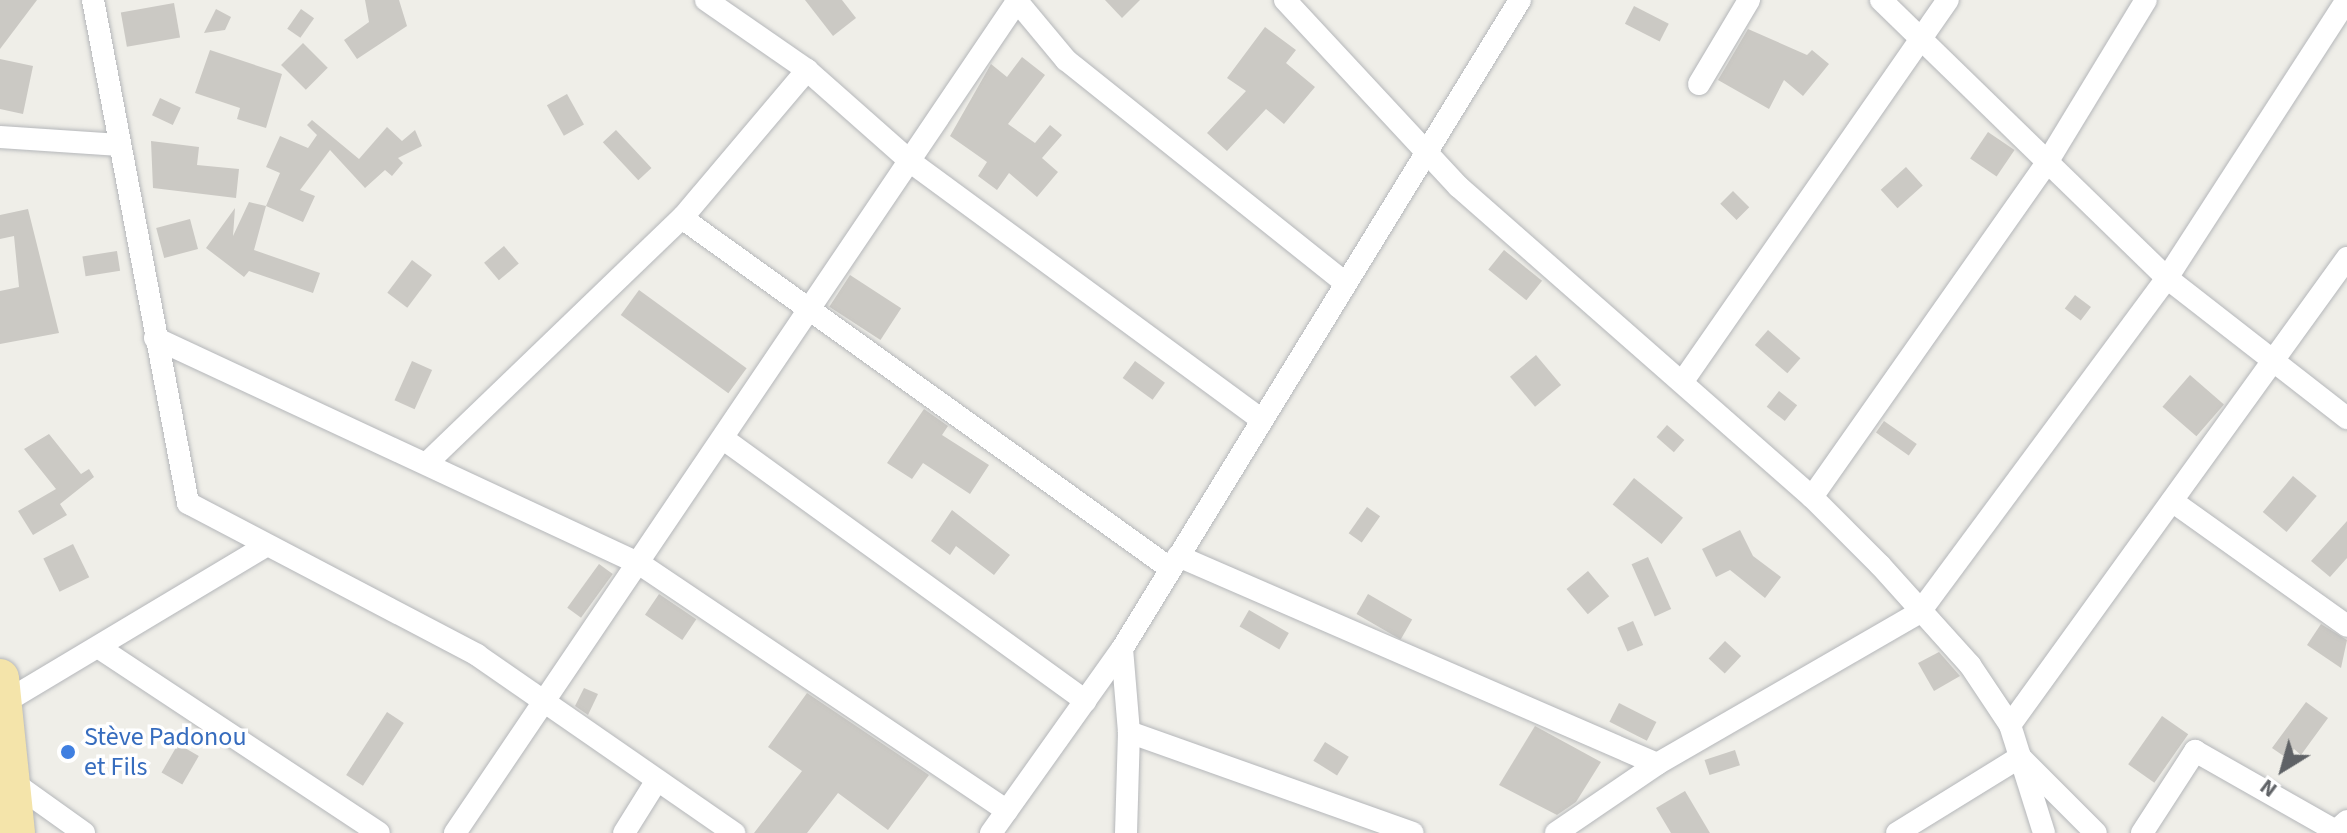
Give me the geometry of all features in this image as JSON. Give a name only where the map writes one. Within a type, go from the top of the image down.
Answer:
[{"type":"highway","points":[[2,690],[14,783],[16,833]]},
{"type":"street","points":[[93,0],[188,503],[477,655],[654,785],[734,833]]},
{"type":"street","points":[[706,0],[807,70],[912,163],[1262,420]]},
{"type":"street","points":[[455,833],[547,706],[912,163],[1017,0],[1066,60],[1345,283]]},
{"type":"street","points":[[1285,0],[1426,151],[1812,497],[1970,665],[2010,725],[2044,833]]},
{"type":"street","points":[[991,833],[1122,649],[1520,0]]},
{"type":"street","points":[[1699,84],[1749,0]]},
{"type":"street","points":[[1881,0],[2167,278],[2271,363],[2347,418]]},
{"type":"street","points":[[1683,381],[1924,40],[1948,0]]},
{"type":"street","points":[[1812,497],[2048,161],[2146,0]]},
{"type":"street","points":[[1556,833],[1657,764],[1919,613],[2167,278],[2347,0]]},
{"type":"street","points":[[427,463],[682,218],[807,70]]},
{"type":"street","points":[[0,137],[120,145]]},
{"type":"street","points":[[682,218],[810,312],[1174,563],[1657,764]]},
{"type":"street","points":[[2010,725],[2347,258]]},
{"type":"street","points":[[155,338],[640,564],[1007,811]]},
{"type":"street","points":[[725,440],[1086,701]]},
{"type":"street","points":[[2172,501],[2347,626]]},
{"type":"street","points":[[2,690],[101,649],[266,546]]},
{"type":"street","points":[[101,649],[379,833]]},
{"type":"street","points":[[1122,649],[1129,732],[1126,833]]},
{"type":"street","points":[[1129,732],[1413,833]]},
{"type":"street","points":[[2142,833],[2195,751],[2339,828]]},
{"type":"street","points":[[1897,833],[2020,757]]},
{"type":"street","points":[[2020,757],[2096,833]]},
{"type":"street","points":[[14,783],[84,833]]},
{"type":"street","points":[[624,833],[654,785]]},
{"type":"building","points":[[0,0],[37,0],[0,49]]},
{"type":"building","points":[[365,0],[399,0],[407,26],[357,59],[344,40],[369,22]]},
{"type":"building","points":[[805,0],[842,0],[856,18],[833,36]]},
{"type":"building","points":[[1105,0],[1140,0],[1122,18]]},
{"type":"building","points":[[174,3],[180,37],[127,47],[121,12]]},
{"type":"building","points":[[1634,6],[1669,24],[1660,42],[1625,24]]},
{"type":"building","points":[[216,9],[231,17],[225,30],[204,33]]},
{"type":"building","points":[[301,9],[314,18],[300,38],[287,29]]},
{"type":"building","points":[[1265,27],[1296,50],[1286,63],[1315,87],[1284,124],[1266,109],[1227,151],[1207,133],[1246,91],[1227,78]]},
{"type":"building","points":[[1748,29],[1807,55],[1812,50],[1829,64],[1803,96],[1784,80],[1769,109],[1718,80]]},
{"type":"building","points":[[303,43],[328,68],[306,90],[281,65]]},
{"type":"building","points":[[210,50],[282,74],[266,128],[237,119],[240,108],[195,93]]},
{"type":"building","points":[[1022,57],[1045,75],[1008,124],[1035,143],[1050,125],[1062,135],[1042,158],[1058,172],[1037,197],[1009,173],[997,190],[978,176],[987,162],[950,136],[991,64],[1007,77]]},
{"type":"building","points":[[0,59],[33,66],[23,114],[0,109]]},
{"type":"building","points":[[567,94],[584,125],[564,136],[547,105]]},
{"type":"building","points":[[160,98],[181,108],[173,125],[152,115]]},
{"type":"building","points":[[312,120],[359,159],[387,127],[402,141],[415,130],[422,146],[398,158],[403,163],[392,176],[385,170],[365,188],[330,150],[300,190],[315,196],[303,222],[266,206],[280,173],[266,167],[280,136],[308,148],[317,135],[307,125]]},
{"type":"building","points":[[616,130],[651,168],[638,180],[603,142]]},
{"type":"building","points":[[1988,132],[2015,150],[1997,176],[1970,159]]},
{"type":"building","points":[[151,141],[199,147],[197,165],[239,169],[236,198],[153,188]]},
{"type":"building","points":[[1906,167],[1923,186],[1897,208],[1881,190]]},
{"type":"building","points":[[1733,191],[1749,207],[1737,220],[1720,204]]},
{"type":"building","points":[[249,202],[266,206],[254,250],[320,273],[313,293],[249,271],[244,277],[206,248],[235,208],[233,236]]},
{"type":"building","points":[[28,209],[59,333],[0,344],[0,291],[19,287],[14,236],[0,239],[0,215]]},
{"type":"building","points":[[190,219],[198,249],[164,258],[156,228]]},
{"type":"building","points":[[504,246],[519,264],[499,280],[484,263]]},
{"type":"building","points":[[1504,250],[1542,281],[1526,300],[1488,269]]},
{"type":"building","points":[[117,251],[120,271],[86,276],[82,256]]},
{"type":"building","points":[[412,260],[432,275],[407,308],[387,293]]},
{"type":"building","points":[[850,275],[901,308],[880,340],[829,307]]},
{"type":"building","points":[[639,290],[747,368],[728,393],[621,315]]},
{"type":"building","points":[[2075,295],[2091,307],[2081,321],[2065,309]]},
{"type":"building","points":[[1768,330],[1800,358],[1787,373],[1755,345]]},
{"type":"building","points":[[1536,355],[1561,385],[1535,407],[1510,377]]},
{"type":"building","points":[[412,361],[432,370],[415,409],[395,400]]},
{"type":"building","points":[[1135,361],[1165,383],[1153,400],[1123,378]]},
{"type":"building","points":[[2190,375],[2224,405],[2196,436],[2162,407]]},
{"type":"building","points":[[1779,391],[1797,405],[1785,421],[1767,407]]},
{"type":"building","points":[[924,409],[948,426],[942,435],[989,465],[970,494],[923,463],[912,479],[887,463]]},
{"type":"building","points":[[1884,421],[1917,444],[1909,455],[1876,432]]},
{"type":"building","points":[[1667,425],[1684,440],[1674,452],[1657,437]]},
{"type":"building","points":[[49,434],[81,474],[89,469],[94,477],[60,504],[67,515],[33,535],[18,511],[56,489],[24,449]]},
{"type":"building","points":[[2293,476],[2317,496],[2287,532],[2263,512]]},
{"type":"building","points":[[1634,478],[1683,518],[1662,544],[1613,504]]},
{"type":"building","points":[[1367,507],[1380,516],[1362,542],[1349,533]]},
{"type":"building","points":[[952,510],[1010,555],[994,575],[956,546],[950,555],[931,541]]},
{"type":"building","points":[[2347,521],[2347,558],[2330,577],[2311,561]]},
{"type":"building","points":[[1740,530],[1753,556],[1781,577],[1765,598],[1730,570],[1716,577],[1702,549]]},
{"type":"building","points":[[73,544],[89,577],[60,592],[43,558]]},
{"type":"building","points":[[1648,557],[1671,609],[1655,616],[1632,564]]},
{"type":"building","points":[[599,564],[613,574],[581,618],[567,608]]},
{"type":"building","points":[[1588,571],[1609,596],[1588,614],[1567,589]]},
{"type":"building","points":[[659,594],[696,619],[682,640],[645,615]]},
{"type":"building","points":[[1368,594],[1412,620],[1401,639],[1356,614]]},
{"type":"building","points":[[1249,610],[1289,633],[1279,649],[1240,626]]},
{"type":"building","points":[[1633,621],[1643,645],[1628,652],[1617,628]]},
{"type":"building","points":[[2321,624],[2347,640],[2341,668],[2307,645]]},
{"type":"building","points":[[1725,641],[1741,656],[1725,674],[1709,659]]},
{"type":"building","points":[[1939,652],[1960,676],[1934,691],[1918,663]]},
{"type":"building","points":[[584,688],[598,694],[588,715],[575,706]]},
{"type":"building","points":[[807,693],[929,775],[888,830],[838,793],[807,833],[754,833],[802,771],[768,747]]},
{"type":"building","points":[[2306,702],[2328,718],[2301,755],[2294,749],[2288,759],[2272,748]]},
{"type":"building","points":[[1619,703],[1656,722],[1647,741],[1609,722]]},
{"type":"building","points":[[387,712],[404,723],[363,786],[346,775]]},
{"type":"building","points":[[2162,716],[2188,734],[2154,783],[2128,764]]},
{"type":"building","points":[[1535,726],[1601,762],[1576,802],[1557,815],[1499,785]]},
{"type":"building","points":[[1325,742],[1349,757],[1337,775],[1313,761]]},
{"type":"building","points":[[178,744],[199,756],[182,785],[162,773]]},
{"type":"building","points":[[1735,750],[1740,765],[1710,775],[1705,760]]},
{"type":"building","points":[[1685,791],[1710,833],[1671,833],[1656,808]]},
{"type":"place","name":"Stève Padonou et Fils","points":[[68,752]]}]
